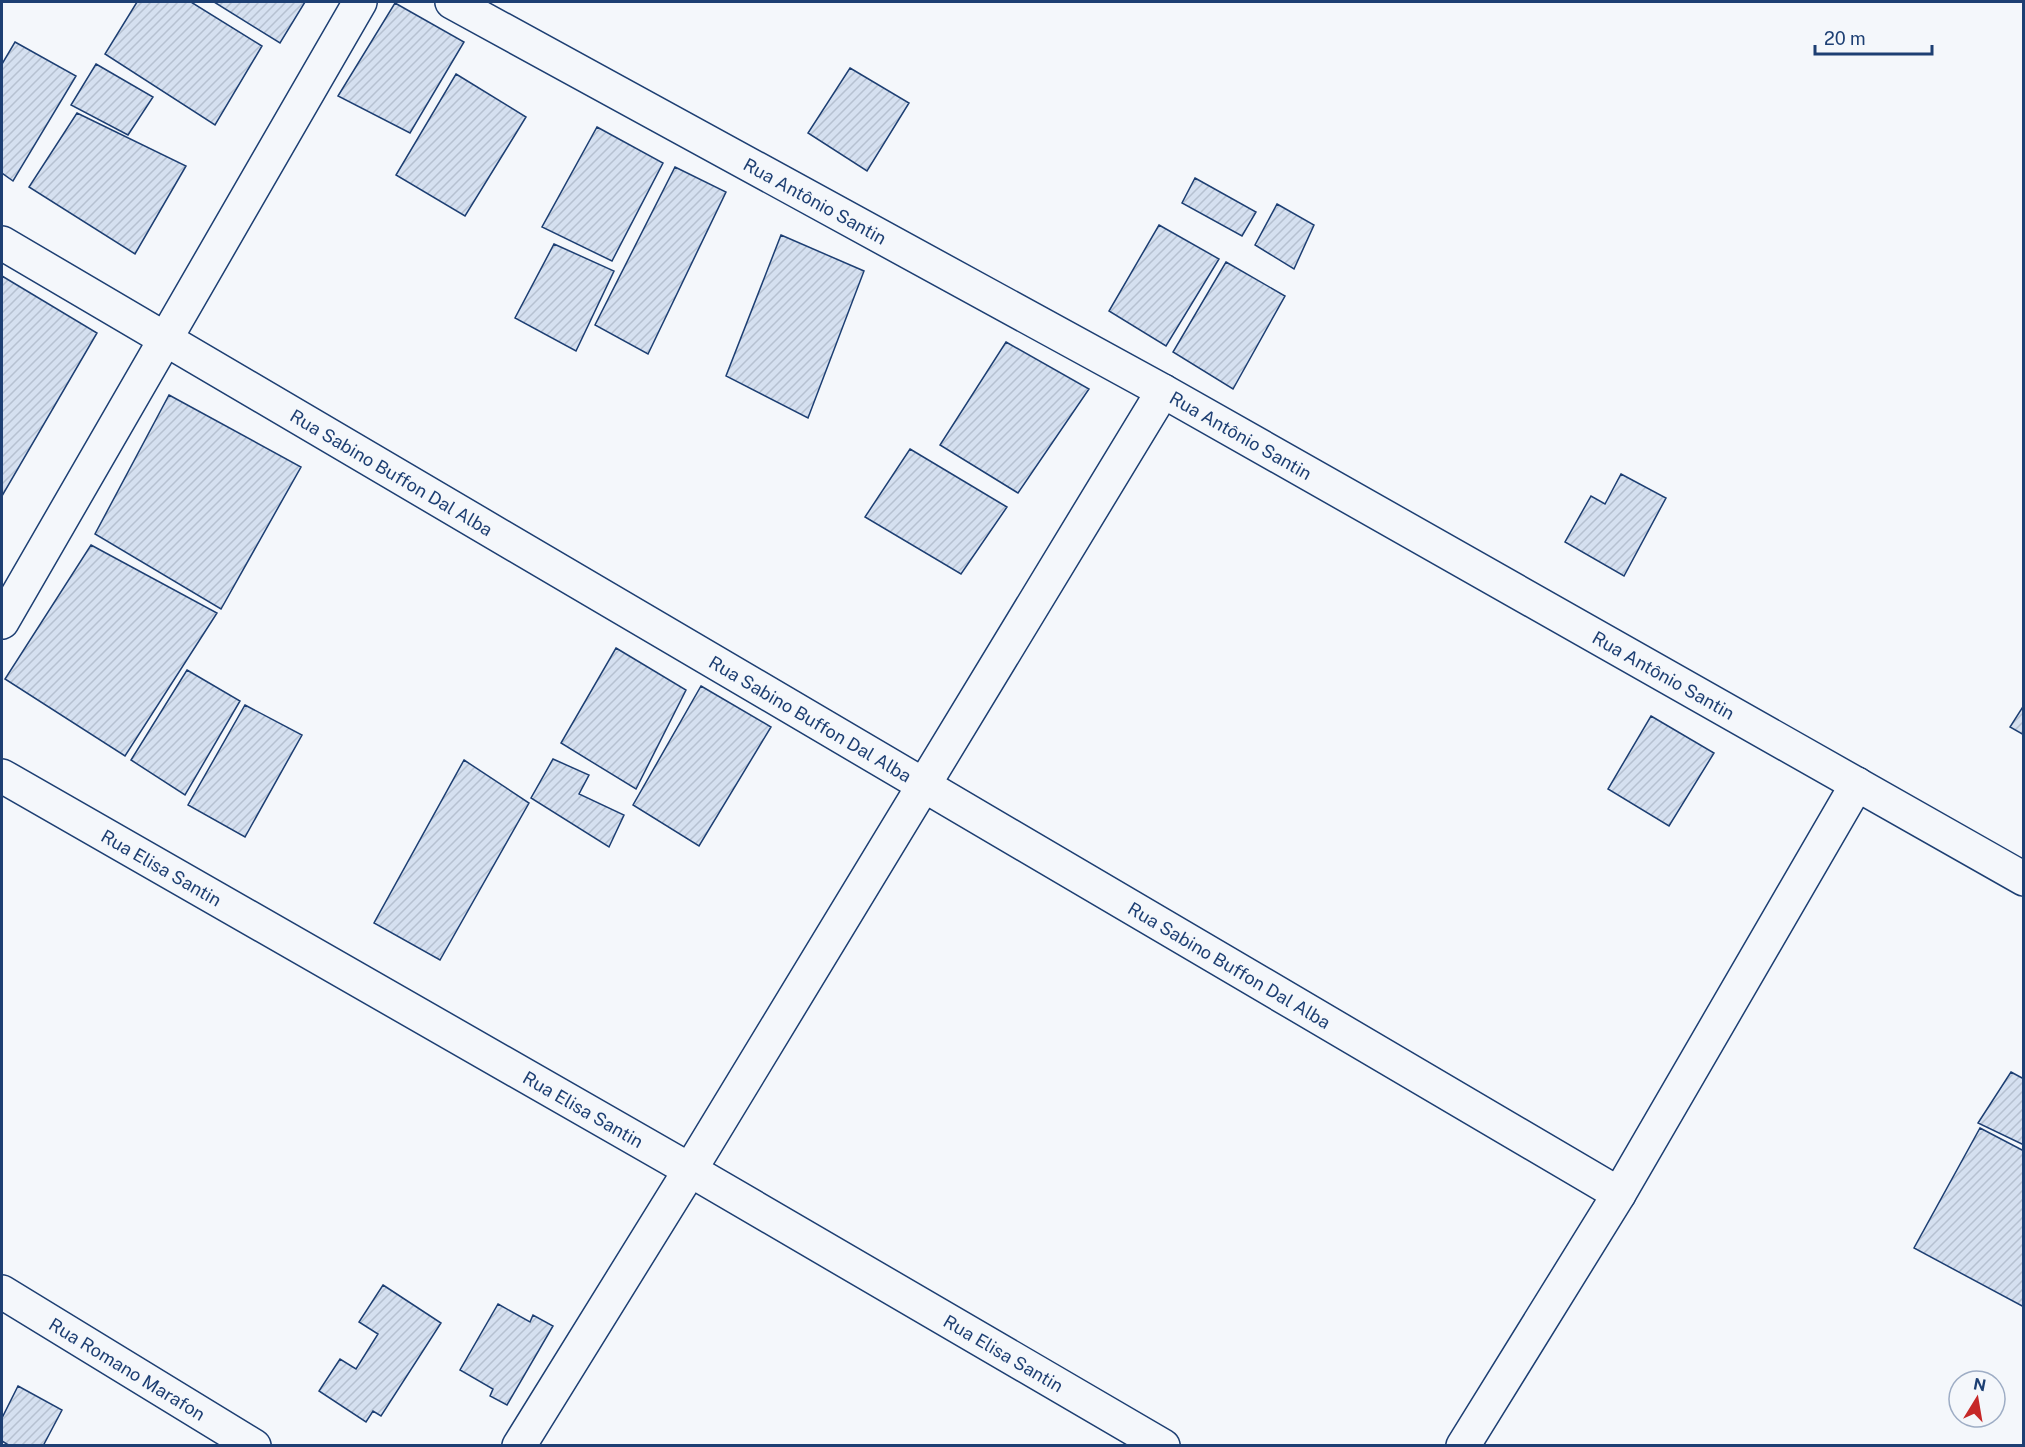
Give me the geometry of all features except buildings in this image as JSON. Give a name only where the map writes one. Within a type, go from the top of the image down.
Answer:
[{"type":"street","points":[[2,622],[360,2]]},
{"type":"street","name":"Rua Antônio Santin","points":[[452,2],[1163,392],[2024,879]]},
{"type":"street","name":"Rua Sabino Buffon Dal Alba","points":[[2,243],[1618,1194]]},
{"type":"street","points":[[519,1446],[690,1170],[1163,392]]},
{"type":"street","name":"Rua Elisa Santin","points":[[2,776],[690,1170],[1162,1446]]},
{"type":"street","points":[[1463,1446],[1618,1194],[1857,784]]},
{"type":"street","name":"Rua Romano Marafon","points":[[2,1292],[254,1446]]}]
